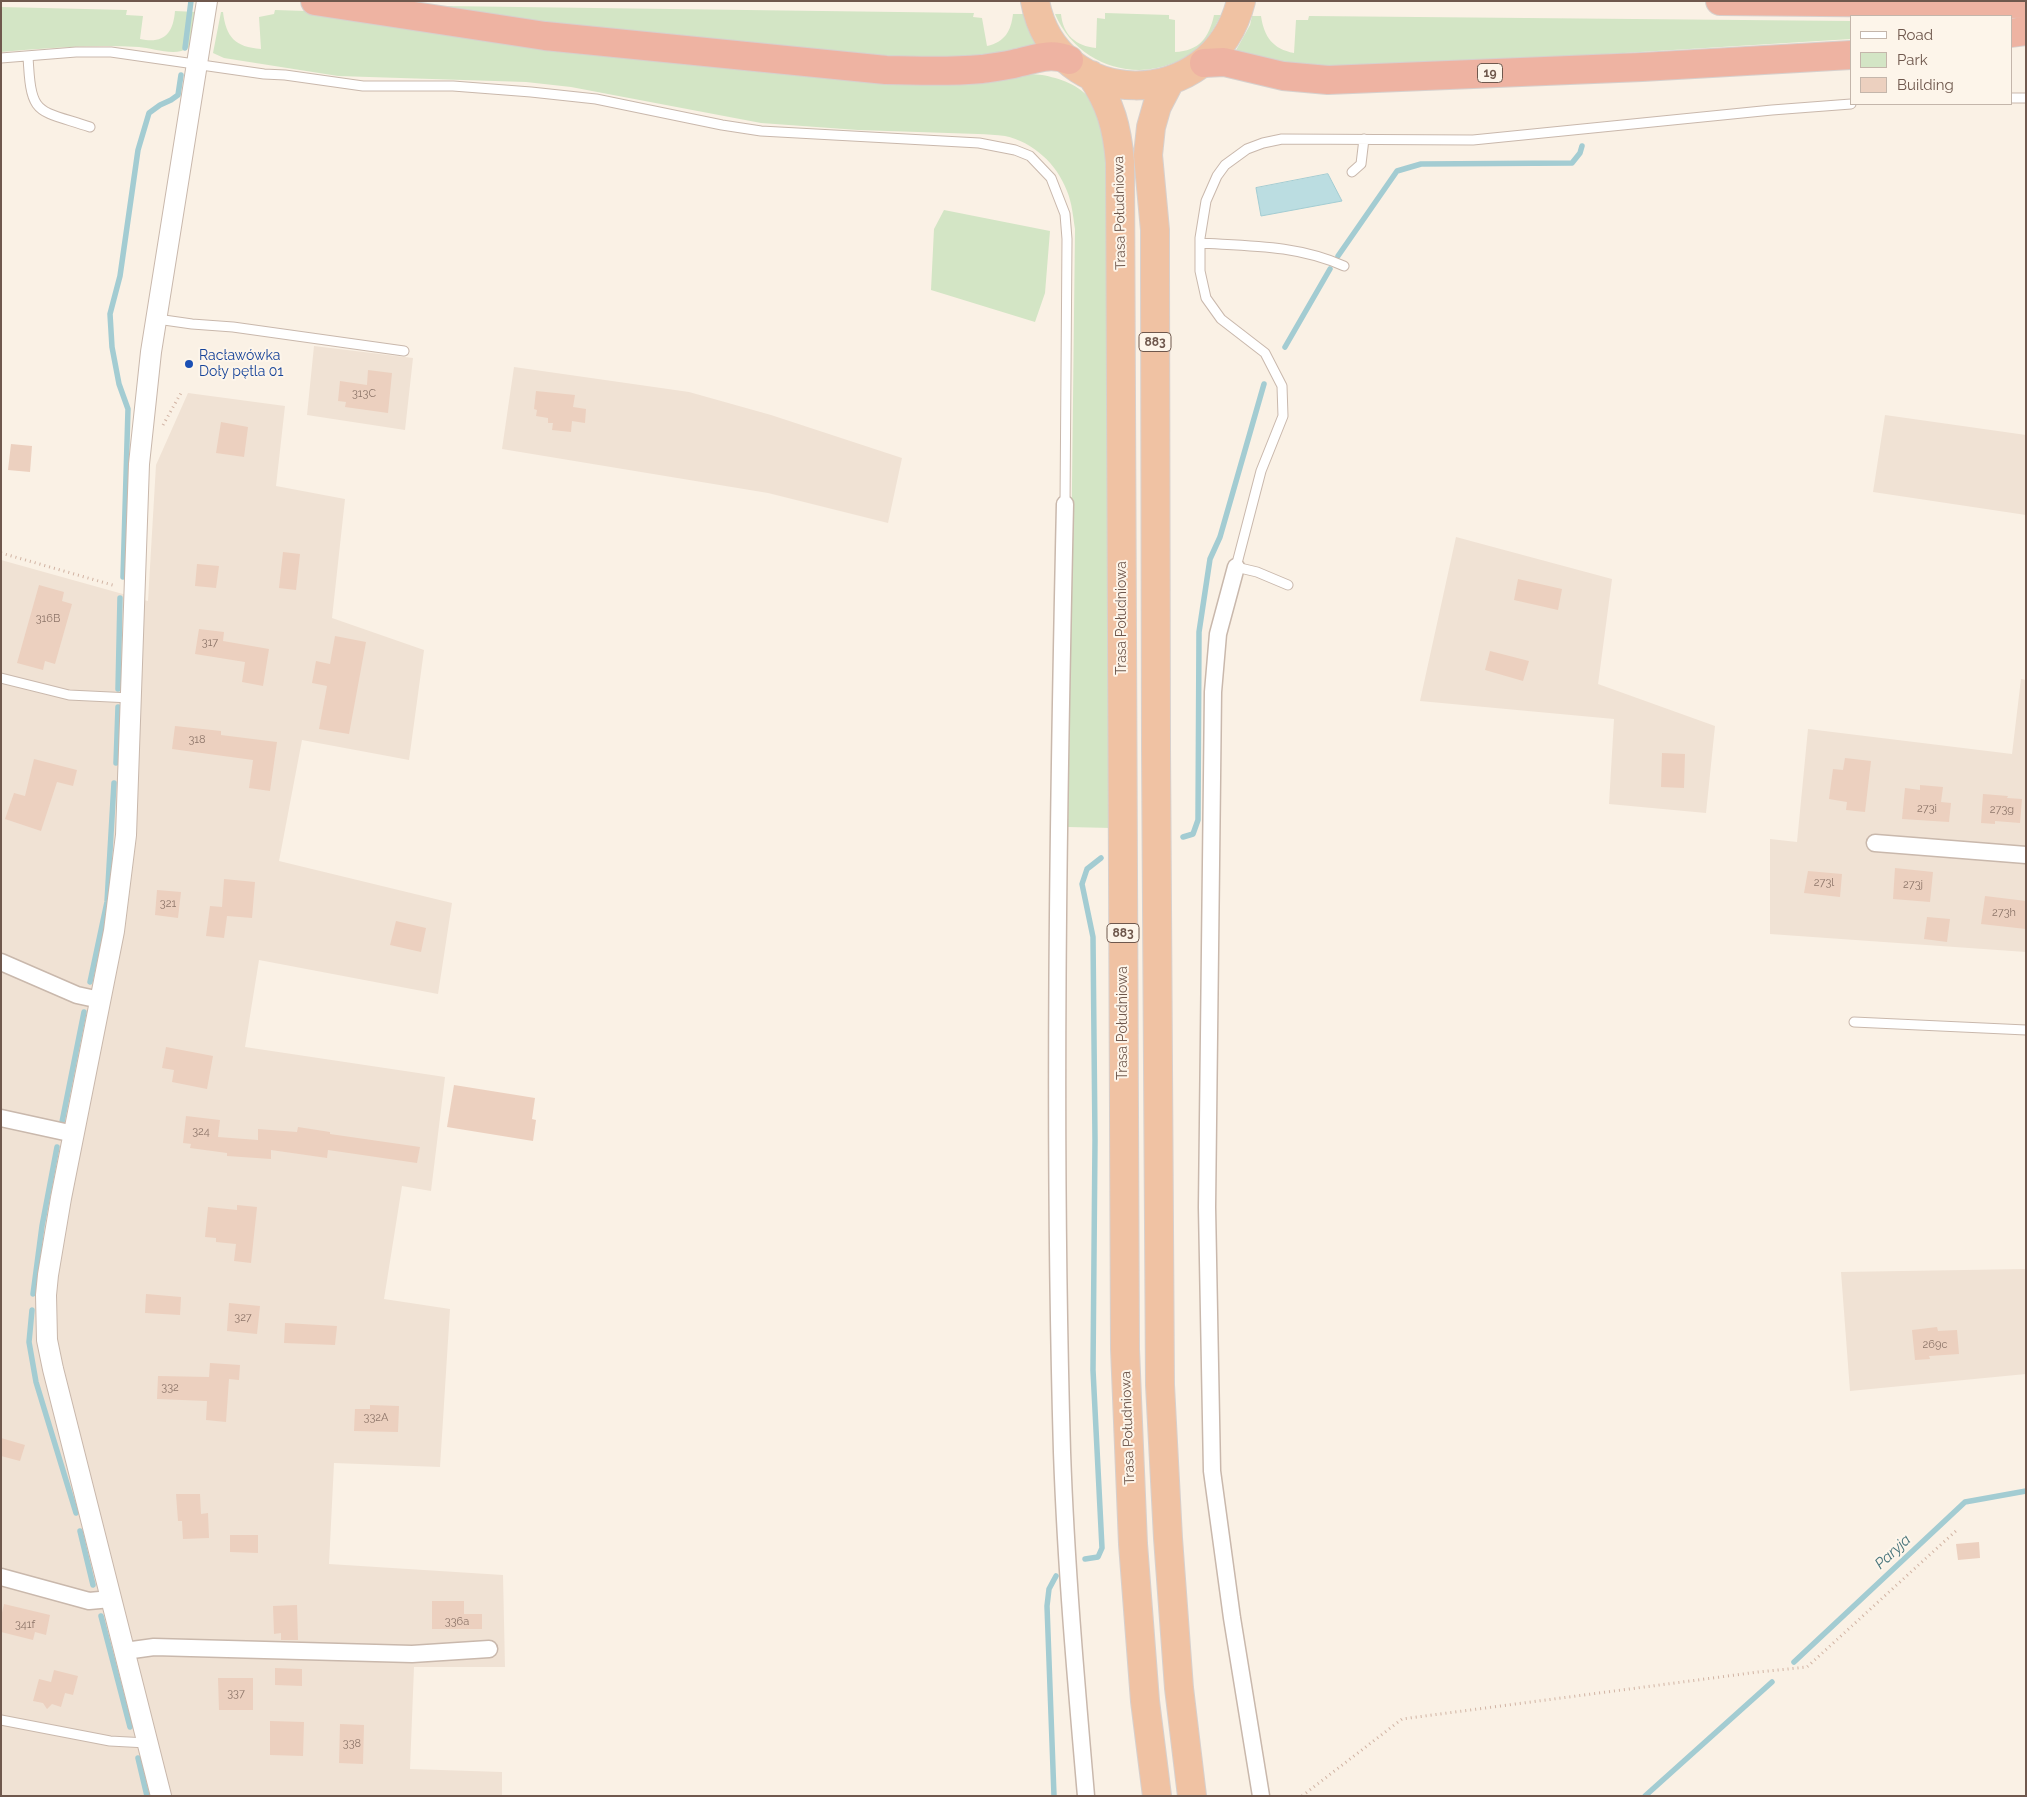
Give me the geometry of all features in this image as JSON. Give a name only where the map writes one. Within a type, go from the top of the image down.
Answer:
[{"type":"highway","points":[[315,1],[570,39],[886,70],[936,72],[982,69],[1016,64],[1045,56],[1060,56],[1069,60]]},
{"type":"highway","name":"883","points":[[1034,1],[1044,29],[1069,60],[1091,75],[1110,82],[1130,86],[1170,81],[1188,74],[1204,63],[1228,35],[1241,1]]},
{"type":"highway","points":[[1720,1],[2026,4]]},
{"type":"highway","points":[[2012,34],[2026,31]]},
{"type":"highway","name":"19","points":[[1204,63],[1224,62],[1283,76],[1328,80],[1642,67],[1850,55]]},
{"type":"highway","name":"Trasa Południowa","points":[[1091,75],[1108,101],[1118,140],[1120,162],[1125,1349],[1133,1544],[1145,1701],[1157,1796]]},
{"type":"highway","name":"Trasa Południowa","points":[[1170,81],[1157,106],[1151,127],[1148,155],[1155,271],[1160,1385],[1168,1538],[1179,1688],[1192,1796]]},
{"type":"street","points":[[160,1796],[53,1369],[47,1340],[46,1295],[48,1275],[114,931],[122,879],[128,805],[139,464],[155,318],[207,1]]},
{"type":"street","points":[[1065,504],[1059,782],[1057,1110],[1062,1443],[1070,1606],[1086,1796]]},
{"type":"street","points":[[1236,567],[1218,634],[1212,692],[1207,1207],[1212,1461],[1232,1618],[1261,1796]]},
{"type":"street","points":[[1875,843],[2026,855]]},
{"type":"street","points":[[1,962],[78,995],[100,1000]]},
{"type":"street","points":[[1,1118],[74,1134]]},
{"type":"street","points":[[1,1577],[89,1601],[110,1600]]},
{"type":"street","points":[[125,1651],[154,1646],[412,1654],[488,1649]]},
{"type":"lane","points":[[1,58],[111,52],[362,86],[453,86],[596,99],[722,125],[761,131],[979,143],[1015,150],[1030,156],[1051,178],[1065,214],[1067,239],[1065,504]]},
{"type":"lane","points":[[28,56],[29,86],[33,100],[38,108],[47,113],[90,127]]},
{"type":"lane","points":[[2012,98],[2026,98]]},
{"type":"lane","points":[[1288,585],[1257,572],[1236,567],[1261,471],[1283,416],[1282,386],[1265,353],[1221,319],[1206,298],[1200,271],[1200,243],[1206,201],[1217,176],[1225,165],[1247,148],[1282,139],[1474,140],[1772,110],[1850,104]]},
{"type":"lane","points":[[1352,172],[1361,164],[1364,139]]},
{"type":"lane","points":[[1200,243],[1298,251],[1323,257],[1344,266]]},
{"type":"lane","points":[[155,318],[404,351]]},
{"type":"lane","points":[[1,678],[69,695],[131,698]]},
{"type":"lane","points":[[1854,1022],[2026,1030]]},
{"type":"lane","points":[[1,1720],[110,1741],[147,1742]]},
{"type":"path","points":[[1,553],[116,586],[134,588]]},
{"type":"path","points":[[1302,1796],[1402,1719],[1748,1673],[1807,1668],[1958,1529]]},
{"type":"shaded area","points":[[314,346],[413,358],[405,430],[307,415]]},
{"type":"shaded area","points":[[514,367],[689,392],[771,415],[902,458],[888,523],[768,493],[502,449]]},
{"type":"shaded area","points":[[188,393],[285,406],[276,486],[345,499],[332,618],[424,650],[409,760],[302,740],[279,861],[452,903],[438,994],[259,960],[245,1047],[445,1077],[431,1191],[402,1186],[384,1299],[450,1309],[440,1467],[334,1463],[329,1564],[503,1575],[505,1667],[414,1667],[410,1769],[502,1772],[502,1796],[1,1796],[1,560],[148,601],[156,465]]},
{"type":"shaded area","points":[[1885,415],[2026,435],[2026,515],[1873,492]]},
{"type":"shaded area","points":[[1456,537],[1612,579],[1598,684],[1715,726],[1706,813],[1609,804],[1614,719],[1420,701]]},
{"type":"shaded area","points":[[2021,679],[2026,680],[2026,952],[1770,934],[1770,839],[1797,842],[1808,729],[2012,754]]},
{"type":"shaded area","points":[[2026,1269],[2026,1374],[1850,1391],[1841,1272]]},
{"type":"green space","points":[[443,6],[974,13],[973,17],[982,18],[987,46],[1003,39],[1011,26],[1013,14],[1025,14],[1037,44],[1014,53],[925,61],[636,34],[442,9]]},
{"type":"green space","points":[[1,7],[127,10],[126,15],[143,16],[140,39],[148,40],[155,40],[166,36],[172,26],[175,11],[197,12],[191,45],[183,51],[171,52],[139,47],[87,46],[1,52]]},
{"type":"green space","points":[[275,10],[338,12],[1042,75],[1069,83],[1081,90],[1091,100],[1109,140],[1112,828],[1068,827],[1075,229],[1071,205],[1063,181],[1043,156],[1025,143],[1005,136],[858,130],[761,123],[571,87],[526,82],[338,76],[224,58],[213,53],[221,12],[223,12],[224,21],[233,39],[245,46],[261,49],[259,17],[274,14]]},
{"type":"green space","points":[[1105,13],[1169,15],[1169,19],[1175,20],[1175,52],[1191,49],[1202,42],[1206,37],[1214,15],[1221,15],[1205,41],[1184,58],[1163,67],[1142,70],[1121,68],[1100,61],[1082,50],[1067,34],[1055,14],[1061,14],[1064,28],[1072,38],[1082,45],[1096,48],[1097,18],[1105,19]]},
{"type":"green space","points":[[1252,16],[1261,16],[1264,30],[1271,41],[1280,48],[1294,53],[1296,20],[1308,20],[1309,16],[1850,21],[1850,39],[1462,63],[1331,67],[1270,61],[1235,52],[1250,25]]},
{"type":"green space","points":[[944,210],[1050,231],[1045,293],[1035,322],[931,290],[934,229]]},
{"type":"water","points":[[1328,174],[1342,201],[1261,216],[1256,188]]},
{"type":"building","points":[[368,370],[392,373],[388,413],[345,407],[346,402],[338,401],[340,381],[367,385]]},
{"type":"building","points":[[536,391],[575,395],[573,407],[586,409],[585,423],[572,421],[571,432],[552,430],[553,423],[548,423],[548,418],[536,416],[537,410],[534,409]]},
{"type":"building","points":[[221,422],[248,427],[244,457],[216,453]]},
{"type":"building","points":[[11,444],[32,446],[30,472],[8,470]]},
{"type":"building","points":[[283,552],[300,554],[296,590],[279,588]]},
{"type":"building","points":[[197,564],[219,566],[216,588],[195,586]]},
{"type":"building","points":[[1518,579],[1562,589],[1558,610],[1514,600]]},
{"type":"building","points":[[39,585],[64,592],[62,601],[72,604],[55,664],[45,661],[43,670],[17,663]]},
{"type":"building","points":[[199,629],[224,632],[223,641],[269,649],[263,686],[242,682],[245,662],[195,654]]},
{"type":"building","points":[[335,636],[366,642],[349,734],[319,729],[327,686],[312,683],[316,661],[330,664]]},
{"type":"building","points":[[1490,651],[1529,661],[1523,681],[1485,670]]},
{"type":"building","points":[[175,726],[221,731],[221,735],[277,742],[270,791],[249,788],[253,760],[172,749]]},
{"type":"building","points":[[1662,753],[1685,754],[1684,788],[1661,787]]},
{"type":"building","points":[[1845,758],[1871,761],[1865,812],[1846,810],[1847,802],[1829,799],[1833,769],[1843,770]]},
{"type":"building","points":[[34,759],[77,770],[73,786],[57,782],[41,831],[5,819],[14,793],[25,796]]},
{"type":"building","points":[[1920,785],[1943,787],[1941,802],[1951,803],[1949,822],[1902,819],[1905,788],[1920,790]]},
{"type":"building","points":[[1983,794],[2022,799],[2020,823],[1995,821],[1995,824],[1981,823]]},
{"type":"building","points":[[1895,868],[1933,872],[1930,902],[1893,899]]},
{"type":"building","points":[[1808,871],[1842,874],[1840,897],[1804,893]]},
{"type":"building","points":[[224,879],[255,882],[252,918],[227,916],[224,938],[206,936],[210,906],[222,907]]},
{"type":"building","points":[[157,890],[181,892],[178,918],[155,915]]},
{"type":"building","points":[[1985,896],[2026,901],[2026,929],[1981,924]]},
{"type":"building","points":[[1927,917],[1950,919],[1947,942],[1924,939]]},
{"type":"building","points":[[396,921],[426,928],[421,952],[390,945]]},
{"type":"building","points":[[166,1047],[213,1056],[207,1089],[172,1082],[174,1070],[162,1068]]},
{"type":"building","points":[[454,1085],[535,1098],[532,1119],[536,1120],[533,1141],[447,1127]]},
{"type":"building","points":[[186,1116],[220,1120],[218,1137],[258,1140],[258,1129],[297,1132],[298,1127],[330,1132],[330,1134],[420,1147],[417,1163],[328,1150],[327,1158],[271,1150],[271,1159],[227,1156],[227,1153],[190,1148],[191,1144],[183,1143]]},
{"type":"building","points":[[237,1205],[257,1207],[251,1263],[234,1261],[236,1244],[216,1242],[216,1238],[205,1237],[208,1207],[237,1210]]},
{"type":"building","points":[[146,1294],[181,1297],[180,1315],[145,1313]]},
{"type":"building","points":[[229,1303],[260,1306],[257,1334],[227,1331]]},
{"type":"building","points":[[285,1323],[337,1326],[335,1345],[284,1343]]},
{"type":"building","points":[[1937,1327],[1938,1331],[1957,1330],[1959,1354],[1929,1356],[1930,1359],[1915,1360],[1912,1330]]},
{"type":"building","points":[[210,1363],[240,1365],[239,1380],[229,1379],[226,1422],[206,1420],[207,1401],[157,1399],[158,1376],[209,1377]]},
{"type":"building","points":[[370,1405],[399,1406],[398,1432],[354,1431],[355,1409],[370,1409]]},
{"type":"building","points":[[1,1438],[25,1445],[20,1461],[1,1456]]},
{"type":"building","points":[[176,1494],[200,1494],[201,1514],[208,1513],[209,1538],[183,1539],[182,1521],[178,1521]]},
{"type":"building","points":[[230,1535],[258,1535],[258,1553],[230,1552]]},
{"type":"building","points":[[1979,1542],[1980,1558],[1958,1560],[1956,1544]]},
{"type":"building","points":[[432,1601],[464,1601],[464,1614],[482,1614],[482,1629],[432,1629]]},
{"type":"building","points":[[4,1604],[50,1615],[46,1635],[35,1632],[33,1640],[1,1632],[1,1617]]},
{"type":"building","points":[[297,1605],[298,1640],[281,1640],[281,1633],[274,1634],[273,1606]]},
{"type":"building","points":[[275,1668],[302,1669],[302,1686],[275,1685]]},
{"type":"building","points":[[54,1670],[78,1676],[73,1695],[65,1693],[61,1707],[52,1704],[47,1709],[43,1703],[33,1701],[39,1679],[51,1682]]},
{"type":"building","points":[[218,1678],[253,1678],[253,1710],[219,1710]]},
{"type":"building","points":[[270,1721],[304,1722],[303,1756],[270,1755]]},
{"type":"building","points":[[340,1724],[364,1725],[363,1764],[339,1763]]},
{"type":"waterway","points":[[185,48],[191,1]]},
{"type":"waterway","points":[[123,577],[128,409],[119,384],[112,347],[110,314],[120,276],[138,150],[149,113],[178,95],[181,75]]},
{"type":"waterway","points":[[1338,256],[1397,171],[1421,164],[1572,163],[1580,153],[1582,146]]},
{"type":"waterway","points":[[1285,347],[1330,269]]},
{"type":"waterway","points":[[1183,837],[1193,834],[1198,820],[1199,632],[1210,559],[1220,537],[1264,384]]},
{"type":"waterway","points":[[118,689],[120,598]]},
{"type":"waterway","points":[[116,763],[118,707]]},
{"type":"waterway","points":[[90,982],[107,902],[114,783]]},
{"type":"waterway","points":[[1085,1559],[1098,1557],[1102,1548],[1093,1370],[1095,1140],[1093,937],[1082,884],[1087,869],[1101,858]]},
{"type":"waterway","points":[[62,1122],[84,1012]]},
{"type":"waterway","points":[[33,1294],[42,1226],[57,1147]]},
{"type":"waterway","points":[[32,1310],[29,1342],[36,1382],[76,1513]]},
{"type":"waterway","name":"Paryja","points":[[1794,1662],[1965,1502],[2026,1491]]},
{"type":"waterway","points":[[80,1531],[93,1585]]},
{"type":"waterway","points":[[1054,1796],[1047,1606],[1049,1589],[1056,1576]]},
{"type":"waterway","points":[[101,1616],[130,1727]]},
{"type":"waterway","name":"Paryja","points":[[1645,1796],[1772,1682]]},
{"type":"waterway","points":[[138,1758],[147,1796]]},
{"type":"place","name":"Racławówka Doły pętla 01","points":[[189,364]]}]
